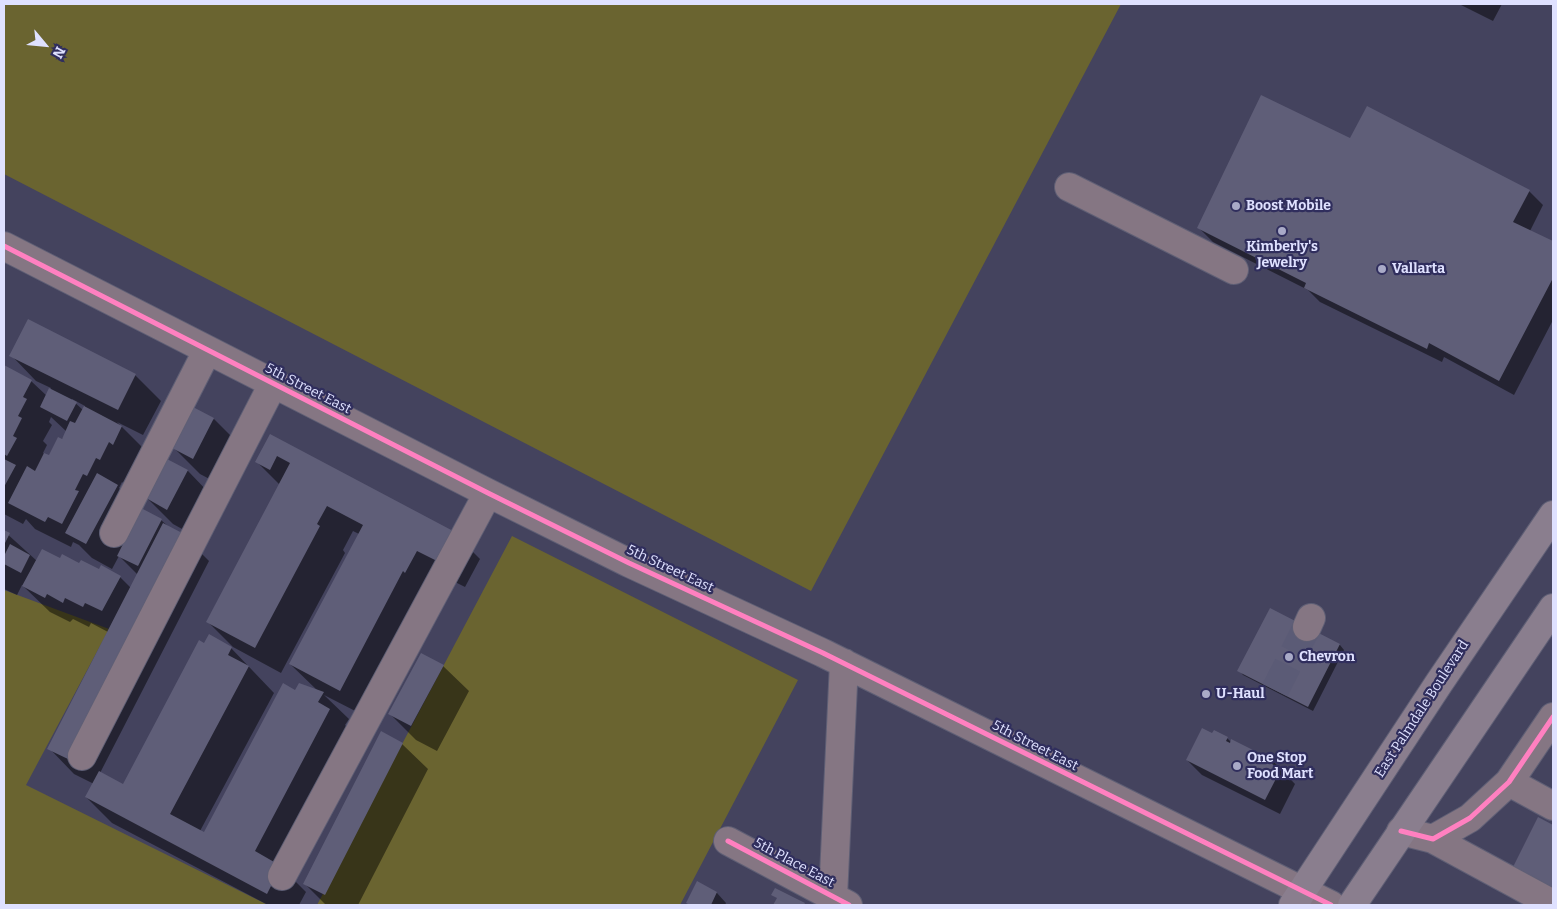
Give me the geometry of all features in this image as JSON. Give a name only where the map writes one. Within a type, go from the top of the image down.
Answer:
[{"type":"highway","name":"East Palmdale Boulevard","points":[[1298,898],[1439,682],[1553,515]]},
{"type":"highway","points":[[1352,905],[1553,608]]},
{"type":"street","points":[[1069,187],[1234,270]]},
{"type":"street","name":"5th Street East","points":[[5,249],[629,563],[844,663],[1101,793],[1298,898],[1331,905]]},
{"type":"street","points":[[114,533],[207,350]]},
{"type":"street","points":[[82,756],[274,384]]},
{"type":"street","points":[[282,876],[488,493]]},
{"type":"street","points":[[841,901],[844,663]]},
{"type":"street","points":[[1433,839],[1470,818],[1509,782],[1549,733]]},
{"type":"street","points":[[1509,782],[1553,806]]},
{"type":"street","points":[[1401,830],[1433,839],[1553,904]]},
{"type":"street","name":"5th Place East","points":[[728,841],[841,901]]},
{"type":"shaded area","points":[[4,4],[1121,4],[811,591],[4,174]]},
{"type":"shaded area","points":[[512,536],[798,680],[680,905],[317,905]]},
{"type":"shaded area","points":[[4,590],[109,629],[26,785],[268,905],[4,905]]},
{"type":"building","points":[[1261,95],[1350,138],[1367,106],[1530,190],[1513,222],[1553,241],[1553,278],[1499,381],[1429,343],[1427,349],[1304,288],[1306,283],[1197,228]]},
{"type":"building","points":[[28,319],[136,374],[118,410],[9,356]]},
{"type":"building","points":[[4,365],[32,380],[23,397],[27,399],[18,416],[22,418],[13,436],[17,438],[7,456],[4,454]]},
{"type":"building","points":[[49,388],[77,402],[67,421],[40,407]]},
{"type":"building","points":[[84,406],[122,426],[113,445],[109,442],[100,460],[96,458],[87,476],[83,474],[75,490],[79,491],[62,524],[48,517],[45,522],[8,503],[27,466],[35,471],[44,453],[49,455],[58,437],[62,439],[70,421],[75,423]]},
{"type":"building","points":[[193,407],[214,418],[193,459],[172,448]]},
{"type":"building","points":[[270,434],[455,532],[439,562],[417,551],[405,573],[403,571],[340,691],[289,664],[363,525],[327,506],[317,524],[320,526],[255,648],[206,622],[290,463],[277,456],[270,470],[255,462]]},
{"type":"building","points":[[4,459],[16,465],[4,487]]},
{"type":"building","points":[[167,459],[188,470],[167,510],[146,498]]},
{"type":"building","points":[[97,473],[118,485],[86,544],[65,533]]},
{"type":"building","points":[[141,508],[162,519],[138,566],[117,556]]},
{"type":"building","points":[[163,523],[184,534],[68,759],[47,749]]},
{"type":"building","points":[[4,530],[10,533],[4,545]]},
{"type":"building","points":[[10,544],[30,555],[21,573],[4,564],[4,556]]},
{"type":"building","points":[[42,549],[60,558],[62,554],[79,563],[81,560],[99,569],[101,565],[121,576],[102,611],[85,603],[83,607],[65,598],[63,603],[47,594],[45,598],[22,586]]},
{"type":"building","name":"Chevron","points":[[1270,608],[1340,644],[1308,707],[1237,671]]},
{"type":"building","points":[[209,634],[232,647],[228,655],[249,666],[170,814],[204,832],[283,683],[295,690],[299,683],[324,692],[318,702],[330,709],[255,851],[281,866],[267,894],[85,797],[99,771],[123,784],[199,640],[204,643]]},
{"type":"building","points":[[421,653],[444,665],[411,726],[388,714]]},
{"type":"building","name":"One Stop Food Mart","points":[[1202,728],[1212,733],[1214,730],[1228,737],[1226,741],[1230,743],[1231,739],[1273,760],[1272,764],[1281,769],[1265,800],[1186,760]]},
{"type":"building","points":[[381,731],[403,743],[325,895],[303,884]]},
{"type":"building","points":[[1538,817],[1553,825],[1553,888],[1513,867]]},
{"type":"building","points":[[697,881],[717,892],[711,905],[690,905],[686,903]]},
{"type":"building","points":[[775,888],[805,903],[804,905],[773,905],[777,898],[771,895]]},
{"type":"tunnel","points":[[1275,690],[1307,627]]},
{"type":"cycle path","points":[[4,246],[488,493],[629,563],[823,653],[1331,905]]},
{"type":"cycle path","points":[[1401,831],[1433,839],[1470,818],[1509,782],[1553,717]]},
{"type":"cycle path","points":[[728,841],[849,905]]},
{"type":"place","name":"Boost Mobile","points":[[1236,206]]},
{"type":"place","name":"Kimberly's Jewelry","points":[[1282,231]]},
{"type":"place","name":"Vallarta","points":[[1382,269]]},
{"type":"place","name":"Chevron","points":[[1289,657]]},
{"type":"place","name":"U-Haul","points":[[1206,694]]},
{"type":"place","name":"One Stop Food Mart","points":[[1237,766]]}]
